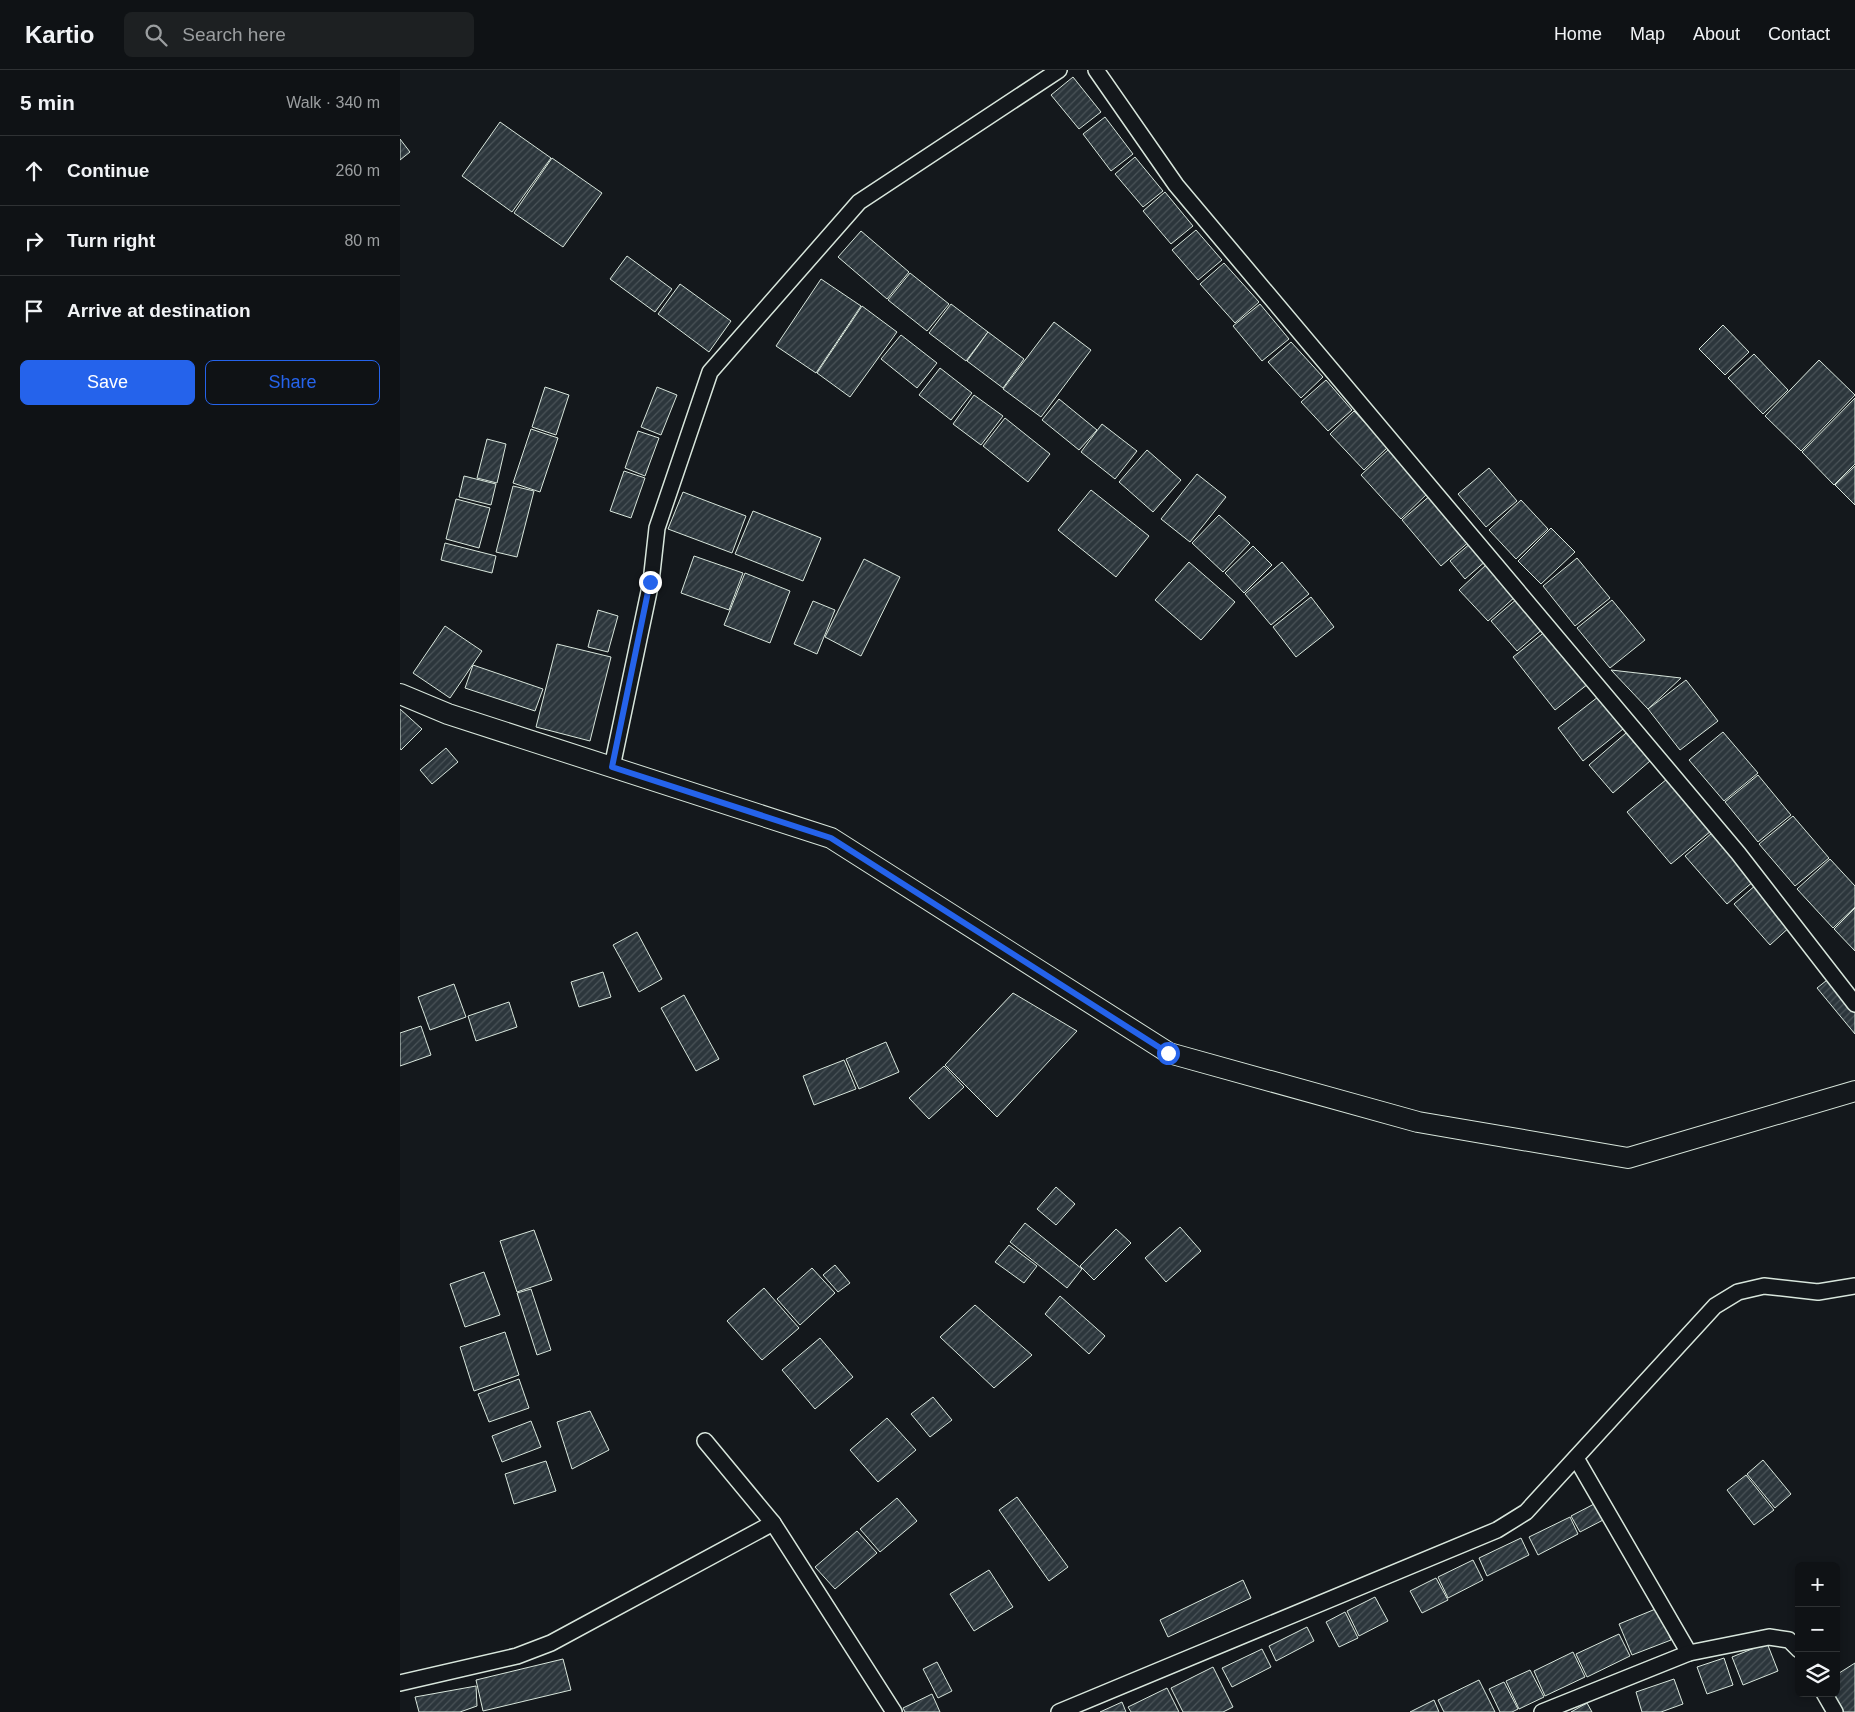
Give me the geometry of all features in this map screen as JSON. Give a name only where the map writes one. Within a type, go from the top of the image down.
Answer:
[{"type":"street","points":[[612,767],[650,582],[657,528],[710,372],[860,202],[1059,70]]},
{"type":"street","points":[[1096,70],[1176,184],[1738,853],[1855,1004]]},
{"type":"street","points":[[400,694],[448,714],[831,838],[1168,1053],[1418,1122],[1628,1158],[1855,1091]]},
{"type":"street","points":[[1059,1712],[1497,1530],[1526,1512],[1714,1306],[1738,1292],[1764,1286],[1818,1292],[1855,1286]]},
{"type":"street","points":[[705,1441],[773,1523],[894,1712]]},
{"type":"street","points":[[1576,1458],[1689,1652]]},
{"type":"street","points":[[400,1683],[518,1656],[551,1643],[773,1523]]},
{"type":"street","points":[[1542,1712],[1689,1652],[1769,1637],[1789,1640],[1795,1646]]},
{"type":"street","points":[[1826,1697],[1835,1712]]},
{"type":"building","points":[[1073,77],[1101,112],[1079,129],[1051,95]]},
{"type":"building","points":[[1105,117],[1133,154],[1111,171],[1083,134]]},
{"type":"building","points":[[500,122],[551,158],[512,212],[462,176]]},
{"type":"building","points":[[400,139],[410,152],[400,160]]},
{"type":"building","points":[[1135,157],[1163,191],[1143,207],[1115,174]]},
{"type":"building","points":[[552,158],[602,193],[563,247],[514,213]]},
{"type":"building","points":[[1165,192],[1193,226],[1171,244],[1143,211]]},
{"type":"building","points":[[1196,230],[1222,260],[1198,280],[1172,250]]},
{"type":"building","points":[[861,231],[909,272],[887,299],[838,257]]},
{"type":"building","points":[[627,256],[672,289],[655,312],[610,279]]},
{"type":"building","points":[[1224,263],[1259,302],[1235,323],[1200,284]]},
{"type":"building","points":[[910,273],[949,304],[927,331],[888,300]]},
{"type":"building","points":[[821,279],[861,306],[816,373],[776,346]]},
{"type":"building","points":[[680,284],[731,321],[709,352],[658,314]]},
{"type":"building","points":[[951,304],[988,332],[966,361],[929,333]]},
{"type":"building","points":[[1260,304],[1289,339],[1262,361],[1233,326]]},
{"type":"building","points":[[862,306],[897,332],[850,397],[817,373]]},
{"type":"building","points":[[1054,322],[1091,350],[1041,417],[1003,389]]},
{"type":"building","points":[[1723,325],[1749,352],[1725,375],[1699,349]]},
{"type":"building","points":[[988,332],[1024,359],[1003,388],[967,361]]},
{"type":"building","points":[[901,335],[937,363],[917,388],[881,359]]},
{"type":"building","points":[[1291,342],[1323,377],[1301,398],[1268,362]]},
{"type":"building","points":[[1754,354],[1788,390],[1763,414],[1728,378]]},
{"type":"building","points":[[1819,360],[1855,395],[1801,451],[1765,416]]},
{"type":"building","points":[[940,368],[972,393],[951,420],[919,395]]},
{"type":"building","points":[[1326,380],[1352,410],[1328,431],[1301,402]]},
{"type":"building","points":[[545,387],[569,395],[556,435],[532,427]]},
{"type":"building","points":[[657,387],[677,395],[661,435],[641,427]]},
{"type":"building","points":[[974,395],[1003,416],[981,445],[953,424]]},
{"type":"building","points":[[1855,398],[1855,464],[1834,485],[1802,452]]},
{"type":"building","points":[[1059,399],[1097,430],[1079,450],[1042,420]]},
{"type":"building","points":[[1354,411],[1388,447],[1364,470],[1330,434]]},
{"type":"building","points":[[1005,418],[1050,454],[1028,482],[983,446]]},
{"type":"building","points":[[1102,424],[1137,451],[1115,479],[1081,452]]},
{"type":"building","points":[[531,429],[558,438],[540,492],[513,483]]},
{"type":"building","points":[[638,431],[659,438],[645,476],[625,468]]},
{"type":"building","points":[[487,439],[506,444],[497,483],[477,478]]},
{"type":"building","points":[[1389,449],[1429,492],[1401,519],[1361,475]]},
{"type":"building","points":[[1147,450],[1181,480],[1153,512],[1119,482]]},
{"type":"building","points":[[1855,466],[1855,505],[1835,485]]},
{"type":"building","points":[[1489,468],[1517,501],[1486,527],[1458,494]]},
{"type":"building","points":[[624,471],[645,478],[631,518],[610,511]]},
{"type":"building","points":[[1197,474],[1226,497],[1190,542],[1161,519]]},
{"type":"building","points":[[464,476],[496,484],[491,505],[459,497]]},
{"type":"building","points":[[513,486],[534,491],[517,557],[496,552]]},
{"type":"building","points":[[1091,490],[1149,536],[1116,577],[1058,530]]},
{"type":"building","points":[[683,492],[746,516],[732,553],[668,529]]},
{"type":"building","points":[[1432,494],[1471,540],[1441,566],[1402,520]]},
{"type":"building","points":[[456,499],[490,508],[479,548],[446,539]]},
{"type":"building","points":[[1521,500],[1548,529],[1516,559],[1489,530]]},
{"type":"building","points":[[753,511],[821,538],[803,581],[735,554]]},
{"type":"building","points":[[1219,515],[1250,543],[1223,572],[1192,543]]},
{"type":"building","points":[[1551,528],[1575,552],[1541,584],[1518,561]]},
{"type":"building","points":[[1472,542],[1487,560],[1465,579],[1450,561]]},
{"type":"building","points":[[445,543],[496,556],[492,573],[441,560]]},
{"type":"building","points":[[1253,546],[1272,565],[1244,593],[1225,573]]},
{"type":"building","points":[[694,556],[743,573],[729,610],[681,593]]},
{"type":"building","points":[[1577,558],[1610,598],[1575,626],[1543,586]]},
{"type":"building","points":[[864,559],[900,577],[861,656],[825,637]]},
{"type":"building","points":[[1189,562],[1235,602],[1201,640],[1155,600]]},
{"type":"building","points":[[1282,562],[1309,594],[1271,625],[1245,594]]},
{"type":"building","points":[[1487,564],[1516,596],[1488,621],[1459,590]]},
{"type":"building","points":[[745,573],[790,591],[770,643],[724,625]]},
{"type":"building","points":[[1311,597],[1334,627],[1296,657],[1273,627]]},
{"type":"building","points":[[1518,598],[1544,628],[1517,651],[1491,621]]},
{"type":"building","points":[[1612,600],[1645,640],[1610,668],[1577,628]]},
{"type":"building","points":[[813,601],[835,610],[817,654],[794,644]]},
{"type":"building","points":[[598,610],[618,616],[608,652],[588,647]]},
{"type":"building","points":[[445,626],[482,651],[450,698],[413,673]]},
{"type":"building","points":[[1546,631],[1588,684],[1555,710],[1513,657]]},
{"type":"building","points":[[557,644],[611,657],[590,741],[536,727]]},
{"type":"building","points":[[473,665],[543,689],[535,711],[465,688]]},
{"type":"building","points":[[1611,670],[1681,678],[1648,709]]},
{"type":"building","points":[[1686,680],[1718,721],[1680,750],[1648,709]]},
{"type":"building","points":[[1598,697],[1623,729],[1583,761],[1558,728]]},
{"type":"building","points":[[400,709],[422,729],[401,750],[400,748]]},
{"type":"building","points":[[1723,732],[1758,773],[1724,801],[1689,760]]},
{"type":"building","points":[[1626,733],[1650,761],[1613,793],[1589,765]]},
{"type":"building","points":[[446,748],[458,762],[432,784],[420,770]]},
{"type":"building","points":[[1758,775],[1791,815],[1758,842],[1725,802]]},
{"type":"building","points":[[1667,779],[1711,831],[1671,864],[1627,812]]},
{"type":"building","points":[[1793,816],[1829,858],[1795,886],[1759,844]]},
{"type":"building","points":[[1712,833],[1754,881],[1727,904],[1685,856]]},
{"type":"building","points":[[1830,859],[1855,886],[1855,907],[1833,928],[1797,889]]},
{"type":"building","points":[[1757,884],[1793,924],[1770,945],[1734,904]]},
{"type":"building","points":[[1855,908],[1855,951],[1834,929]]},
{"type":"building","points":[[637,932],[662,979],[639,992],[613,945]]},
{"type":"building","points":[[603,972],[611,997],[579,1007],[571,982]]},
{"type":"building","points":[[1836,973],[1855,996],[1855,1034],[1817,988]]},
{"type":"building","points":[[454,984],[466,1017],[430,1030],[418,997]]},
{"type":"building","points":[[1013,993],[1077,1031],[997,1117],[945,1065]]},
{"type":"building","points":[[684,995],[719,1059],[696,1071],[661,1008]]},
{"type":"building","points":[[509,1002],[517,1027],[476,1041],[468,1016]]},
{"type":"building","points":[[421,1026],[431,1055],[400,1066],[400,1033]]},
{"type":"building","points":[[886,1042],[899,1072],[859,1089],[846,1059]]},
{"type":"building","points":[[844,1060],[856,1089],[814,1105],[803,1076]]},
{"type":"building","points":[[944,1066],[964,1087],[929,1119],[909,1098]]},
{"type":"building","points":[[1056,1187],[1075,1204],[1056,1225],[1037,1209]]},
{"type":"building","points":[[1025,1223],[1082,1269],[1067,1288],[1010,1242]]},
{"type":"building","points":[[1180,1227],[1201,1251],[1166,1282],[1145,1258]]},
{"type":"building","points":[[1116,1229],[1131,1243],[1094,1280],[1080,1266]]},
{"type":"building","points":[[534,1230],[552,1280],[517,1292],[500,1241]]},
{"type":"building","points":[[1009,1245],[1037,1266],[1024,1283],[995,1262]]},
{"type":"building","points":[[835,1265],[850,1283],[838,1292],[823,1275]]},
{"type":"building","points":[[812,1268],[835,1293],[800,1325],[777,1299]]},
{"type":"building","points":[[484,1272],[500,1315],[465,1327],[450,1284]]},
{"type":"building","points":[[764,1288],[799,1328],[762,1360],[727,1321]]},
{"type":"building","points":[[531,1289],[551,1350],[537,1355],[517,1293]]},
{"type":"building","points":[[1060,1296],[1105,1336],[1089,1354],[1045,1314]]},
{"type":"building","points":[[975,1305],[1032,1355],[994,1388],[940,1337]]},
{"type":"building","points":[[505,1332],[519,1375],[474,1391],[460,1347]]},
{"type":"building","points":[[820,1338],[853,1377],[815,1409],[782,1370]]},
{"type":"building","points":[[519,1379],[529,1408],[489,1422],[478,1394]]},
{"type":"building","points":[[933,1397],[952,1420],[930,1437],[911,1414]]},
{"type":"building","points":[[590,1411],[609,1450],[572,1469],[557,1422]]},
{"type":"building","points":[[887,1418],[916,1450],[878,1482],[850,1450]]},
{"type":"building","points":[[531,1421],[541,1447],[502,1462],[492,1436]]},
{"type":"building","points":[[1763,1460],[1791,1494],[1775,1508],[1747,1474]]},
{"type":"building","points":[[546,1461],[556,1491],[514,1504],[505,1474]]},
{"type":"building","points":[[1746,1475],[1774,1510],[1754,1525],[1727,1490]]},
{"type":"building","points":[[1017,1497],[1068,1567],[1049,1581],[999,1510]]},
{"type":"building","points":[[897,1498],[917,1521],[880,1552],[860,1529]]},
{"type":"building","points":[[1596,1503],[1605,1519],[1580,1532],[1571,1516]]},
{"type":"building","points":[[1570,1517],[1578,1534],[1538,1555],[1529,1537]]},
{"type":"building","points":[[857,1531],[877,1553],[835,1589],[815,1567]]},
{"type":"building","points":[[1521,1538],[1529,1555],[1487,1576],[1479,1558]]},
{"type":"building","points":[[1473,1560],[1483,1580],[1448,1598],[1438,1577]]},
{"type":"building","points":[[989,1570],[1013,1607],[974,1631],[950,1594]]},
{"type":"building","points":[[1436,1578],[1448,1600],[1422,1613],[1410,1591]]},
{"type":"building","points":[[1243,1580],[1251,1598],[1168,1637],[1160,1620]]},
{"type":"building","points":[[1375,1597],[1388,1621],[1359,1636],[1347,1611]]},
{"type":"building","points":[[1658,1608],[1671,1640],[1632,1655],[1619,1624]]},
{"type":"building","points":[[1345,1612],[1358,1638],[1339,1647],[1326,1622]]},
{"type":"building","points":[[1307,1627],[1314,1641],[1276,1661],[1269,1646]]},
{"type":"building","points":[[1619,1634],[1630,1656],[1587,1677],[1576,1654]]},
{"type":"building","points":[[1767,1643],[1778,1671],[1743,1685],[1732,1657]]},
{"type":"building","points":[[1262,1649],[1271,1667],[1232,1687],[1222,1668]]},
{"type":"building","points":[[1573,1652],[1585,1677],[1545,1696],[1534,1671]]},
{"type":"building","points":[[1724,1658],[1733,1685],[1707,1694],[1697,1667]]},
{"type":"building","points":[[563,1659],[571,1690],[483,1711],[476,1680]]},
{"type":"building","points":[[937,1662],[952,1691],[938,1698],[923,1669]]},
{"type":"building","points":[[1855,1663],[1855,1712],[1842,1712],[1833,1697],[1840,1697],[1840,1672]]},
{"type":"building","points":[[1213,1667],[1233,1707],[1223,1712],[1183,1712],[1171,1688]]},
{"type":"building","points":[[1530,1670],[1544,1697],[1519,1709],[1506,1681]]},
{"type":"building","points":[[1674,1679],[1683,1704],[1661,1712],[1642,1712],[1636,1692]]},
{"type":"building","points":[[1479,1680],[1495,1712],[1444,1712],[1438,1700]]},
{"type":"building","points":[[1504,1682],[1518,1709],[1512,1712],[1500,1712],[1489,1689]]},
{"type":"building","points":[[476,1686],[477,1706],[460,1712],[419,1712],[415,1697]]},
{"type":"building","points":[[1167,1688],[1179,1712],[1131,1712],[1128,1707]]},
{"type":"building","points":[[932,1694],[940,1712],[905,1712],[903,1708]]},
{"type":"building","points":[[1434,1700],[1439,1712],[1410,1712]]},
{"type":"building","points":[[1122,1702],[1126,1712],[1100,1712]]},
{"type":"building","points":[[1587,1703],[1592,1712],[1571,1712]]},
{"type":"route","points":[[650,582],[612,767],[831,838],[1168,1053]]}]
